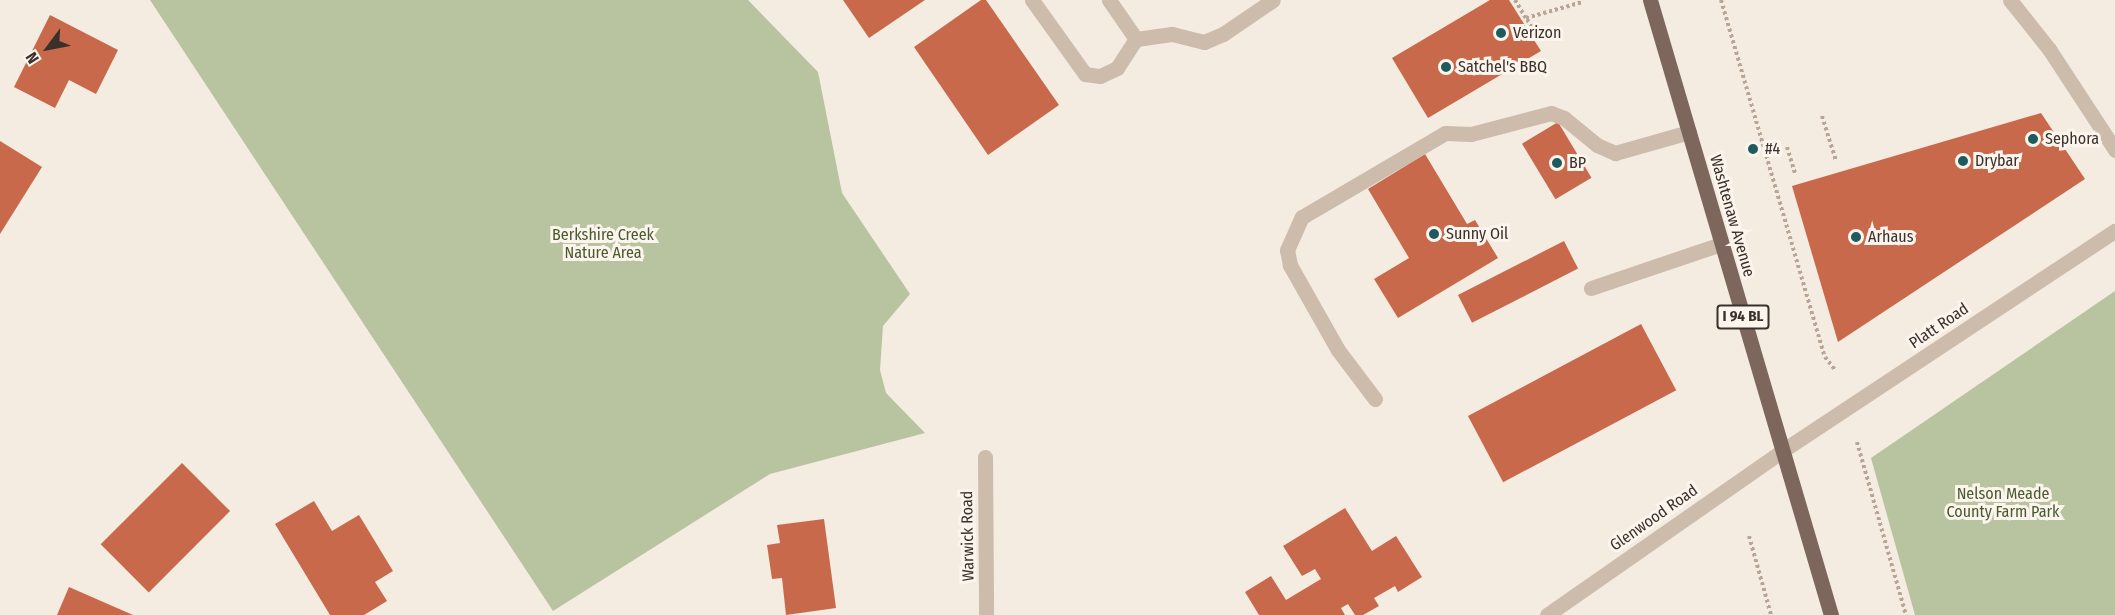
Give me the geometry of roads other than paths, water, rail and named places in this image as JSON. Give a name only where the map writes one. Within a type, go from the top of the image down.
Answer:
[{"type":"main road","name":"Washtenaw Avenue","points":[[1650,0],[1831,615]]},
{"type":"street","points":[[1032,0],[1085,74],[1100,76],[1117,68],[1136,39],[1172,34],[1204,42],[1223,34],[1273,0]]},
{"type":"street","points":[[1110,0],[1136,39]]},
{"type":"street","points":[[2010,0],[2049,49],[2115,150]]},
{"type":"street","points":[[1375,399],[1338,350],[1290,265],[1287,250],[1302,217],[1445,133],[1471,134],[1551,113],[1564,118],[1596,146],[1615,153],[1689,132]]},
{"type":"street","name":"Platt Road","points":[[1782,451],[2115,231]]},
{"type":"street","points":[[1591,288],[1721,244]]},
{"type":"street","name":"Glenwood Road","points":[[1546,615],[1782,451]]},
{"type":"street","name":"Warwick Road","points":[[985,457],[986,615]]},
{"type":"place","name":"Verizon","points":[[1501,33]]},
{"type":"place","name":"Satchel's BBQ","points":[[1446,67]]},
{"type":"place","name":"Sephora","points":[[2033,139]]},
{"type":"place","name":"#4","points":[[1753,149]]},
{"type":"place","name":"Drybar","points":[[1963,161]]},
{"type":"place","name":"BP","points":[[1557,163]]},
{"type":"place","name":"Sunny Oil","points":[[1434,234]]},
{"type":"place","name":"Arhaus","points":[[1856,237]]},
{"type":"park label","name":"Berkshire Creek Nature Area","points":[[603,244]]},
{"type":"park label","name":"Nelson Meade County Farm Park","points":[[2003,503]]}]
